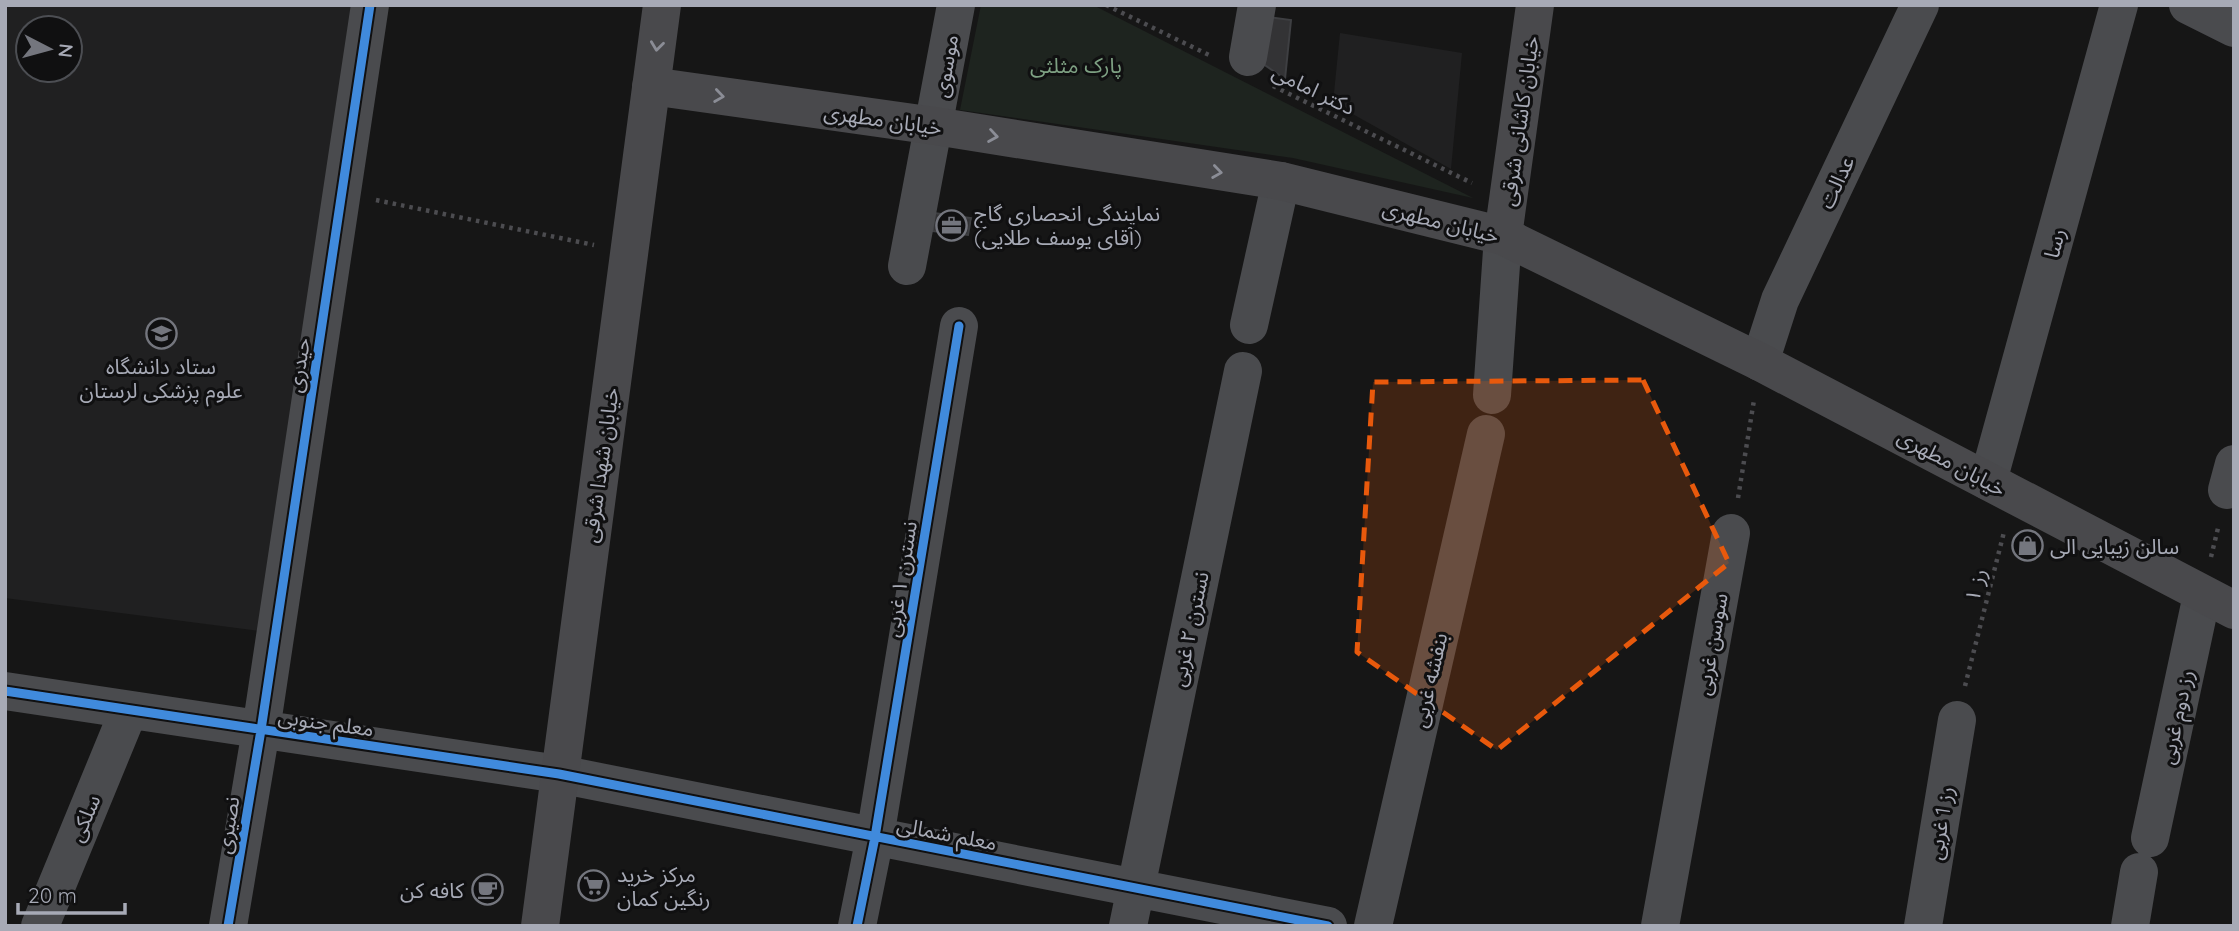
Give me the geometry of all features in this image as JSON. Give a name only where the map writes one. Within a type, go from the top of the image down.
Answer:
[{"type":"main road","name":"خیابان شهدا شرقی","points":[[540,926],[662,5]]},
{"type":"main road","name":"خیابان کاشانی شرقی","points":[[1505,218],[1535,5]]},
{"type":"main road","name":"خیابان مطهری","points":[[652,86],[935,127],[1505,218],[1760,362],[2218,603]]},
{"type":"street","name":"حیدری","points":[[261,730],[370,5]]},
{"type":"street","name":"موسوی","points":[[907,266],[956,5]]},
{"type":"street","points":[[1246,67],[1257,5]]},
{"type":"street","name":"عدالت","points":[[1760,362],[1780,300],[1920,5]]},
{"type":"street","name":"رسا","points":[[2001,487],[2119,5]]},
{"type":"street","points":[[2188,5],[2234,28]]},
{"type":"street","points":[[1249,325],[1281,181]]},
{"type":"street","points":[[1492,395],[1505,218]]},
{"type":"street","name":"نسترن ۱ غربی","points":[[857,926],[875,837],[959,326]]},
{"type":"street","name":"نسترن ۲ غربی","points":[[1128,926],[1243,370]]},
{"type":"street","name":"بنفشه غربی","points":[[1373,926],[1486,434]]},
{"type":"street","name":"سوسن غربی","points":[[1660,926],[1731,534]]},
{"type":"street","name":"رز دوم غربی","points":[[2130,926],[2145,855],[2218,603]]},
{"type":"street","name":"معلم جنوبی","points":[[5,691],[559,774]]},
{"type":"street","name":"رز 1 غربی","points":[[1923,926],[1962,702]]},
{"type":"street","name":"سلکی","points":[[40,926],[129,710]]},
{"type":"street","name":"نصیری","points":[[228,926],[261,730]]},
{"type":"street","name":"معلم شمالی","points":[[559,774],[1328,926]]},
{"type":"path","points":[[341,192],[629,252]]},
{"type":"path","points":[[1731,534],[1760,362]]},
{"type":"path","points":[[2218,603],[2230,477]]},
{"type":"highlighted area","points":[[1643,380],[1729,563],[1497,750],[1357,652],[1373,382]]},
{"type":"shaded area","name":"ستاد دانشگاه علوم پزشکی لرستان","points":[[5,5],[352,5],[282,634],[5,598]]},
{"type":"shaded area","points":[[1340,33],[1462,53],[1451,169],[1333,103]]},
{"type":"green space","name":"پارک مثلثی","points":[[981,5],[1093,5],[1473,198],[1293,158],[960,110]]},
{"type":"building","points":[[1261,16],[1291,20],[1285,79],[1256,59]]},
{"type":"building","name":"نمایندگی انحصاری گاج (آقای یوسف طلایی)","points":[[934,213],[971,218],[968,235],[933,231]]},
{"type":"cycle path","points":[[228,926],[261,730],[370,5]]},
{"type":"cycle path","points":[[857,926],[875,837],[959,326]]},
{"type":"cycle path","points":[[5,691],[559,774],[1328,926]]},
{"type":"place","name":"نمایندگی انحصاری گاج (آقای یوسف طلایی)","points":[[951,225]]},
{"type":"place","name":"ستاد دانشگاه علوم پزشکی لرستان","points":[[161,334]]},
{"type":"place","name":"سالن زیبایی الی","points":[[2027,546]]},
{"type":"place","name":"مرکز خرید رنگین کمان","points":[[594,886]]},
{"type":"place","name":"کافه کن","points":[[487,890]]}]
